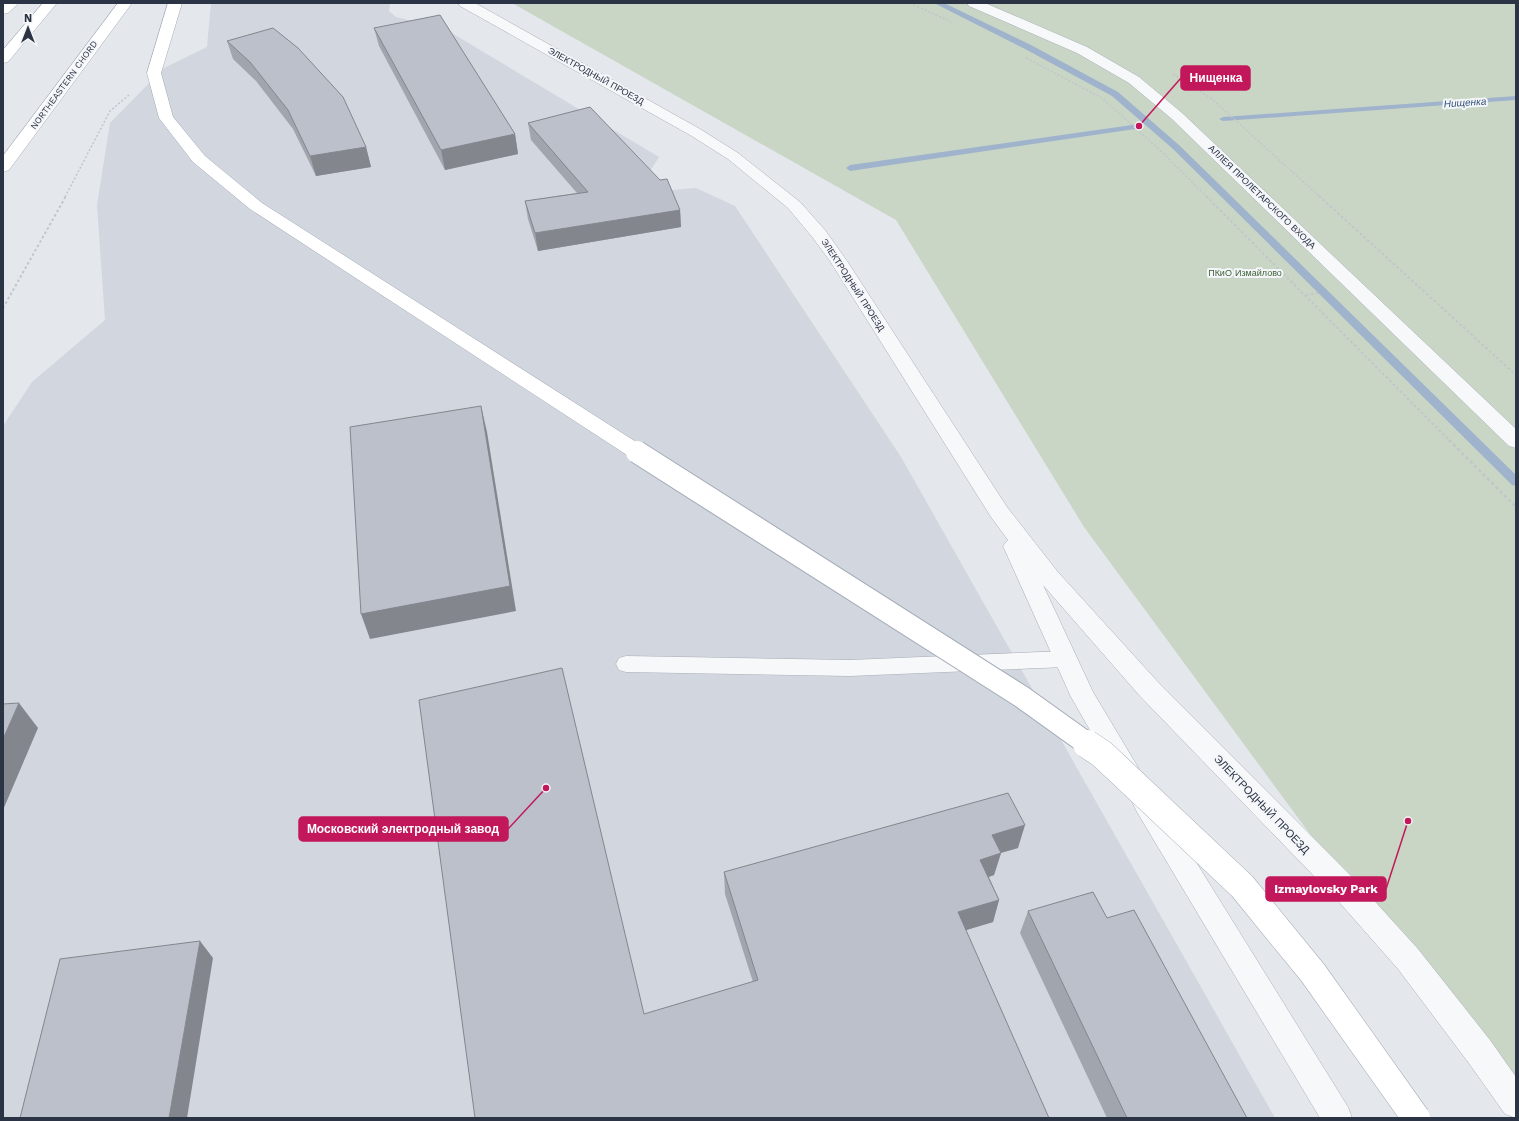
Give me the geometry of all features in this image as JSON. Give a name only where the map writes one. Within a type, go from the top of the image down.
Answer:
[{"type":"main road","points":[[3,10],[12,3]]},
{"type":"main road","points":[[3,59],[50,3]]},
{"type":"main road","name":"NORTHEASTERN CHORD","points":[[3,167],[124,3]]},
{"type":"main road","points":[[175,3],[154,73],[166,118],[199,159],[256,206],[637,452],[1016,692],[1102,754],[1242,886],[1313,973],[1416,1118]]},
{"type":"street","name":"ЭЛЕКТРОДНЫЙ ПРОЕЗД","points":[[465,3],[696,132],[733,156],[794,205],[819,234],[838,261],[999,512],[1049,577],[1148,688],[1349,894],[1408,959],[1479,1051],[1516,1103]]},
{"type":"street","name":"АЛЛЕЯ ПРОЛЕТАРСКОГО ВХОДА","points":[[974,3],[1082,50],[1134,80],[1177,116],[1516,441]]},
{"type":"street","name":"ЭЛЕКТРОДНЫЙ ПРОЕЗД","points":[[999,512],[1083,697],[1337,1118]]},
{"type":"lane","points":[[626,664],[850,668],[1066,659]]},
{"type":"path","points":[[910,3],[952,22]]},
{"type":"path","points":[[938,15],[943,13]]},
{"type":"path","points":[[1022,55],[1102,98],[1178,167],[1516,508]]},
{"type":"path","points":[[3,308],[79,173],[110,111],[154,73]]},
{"type":"path","points":[[1222,109],[1516,375]]},
{"type":"path","points":[[1178,167],[1184,166]]},
{"type":"path","points":[[1305,296],[1318,293]]},
{"type":"shaded area","points":[[211,3],[390,3],[389,11],[396,17],[435,23],[659,157],[647,176],[659,191],[696,188],[735,206],[901,457],[1275,1118],[3,1118],[3,426],[32,382],[105,320],[97,205],[110,123],[164,68],[207,47]]},
{"type":"green space","name":"ПКиО Измайлово","points":[[512,3],[1516,3],[1516,1114],[1084,527],[896,220]]},
{"type":"building","points":[[440,15],[515,134],[441,150],[374,28]]},
{"type":"building","points":[[273,28],[298,48],[343,97],[366,147],[310,156],[288,110],[250,62],[227,41]]},
{"type":"building","points":[[590,107],[660,180],[667,179],[680,210],[535,233],[525,201],[588,192],[528,123]]},
{"type":"building","points":[[481,406],[510,586],[361,614],[350,427]]},
{"type":"building","points":[[562,668],[644,1014],[758,980],[724,872],[1008,793],[1025,825],[992,835],[1001,853],[980,860],[999,900],[958,912],[1049,1118],[475,1118],[419,700]]},
{"type":"building","points":[[19,703],[3,739],[3,704]]},
{"type":"building","points":[[1093,892],[1107,918],[1134,910],[1247,1118],[1127,1118],[1028,911]]},
{"type":"building","points":[[200,941],[169,1118],[20,1118],[60,959]]},
{"type":"waterway","points":[[938,3],[1028,47],[1115,94],[1176,147],[1516,482]]},
{"type":"waterway","name":"Нищенка","points":[[1223,119],[1516,98]]},
{"type":"waterway","name":"Нищенка","points":[[850,168],[1139,126]]},
{"type":"place","name":"Нищенка","points":[[1139,126]]},
{"type":"place","name":"Московский электродный завод","points":[[546,788]]},
{"type":"place","name":"Izmaylovsky Park","points":[[1408,821]]}]
